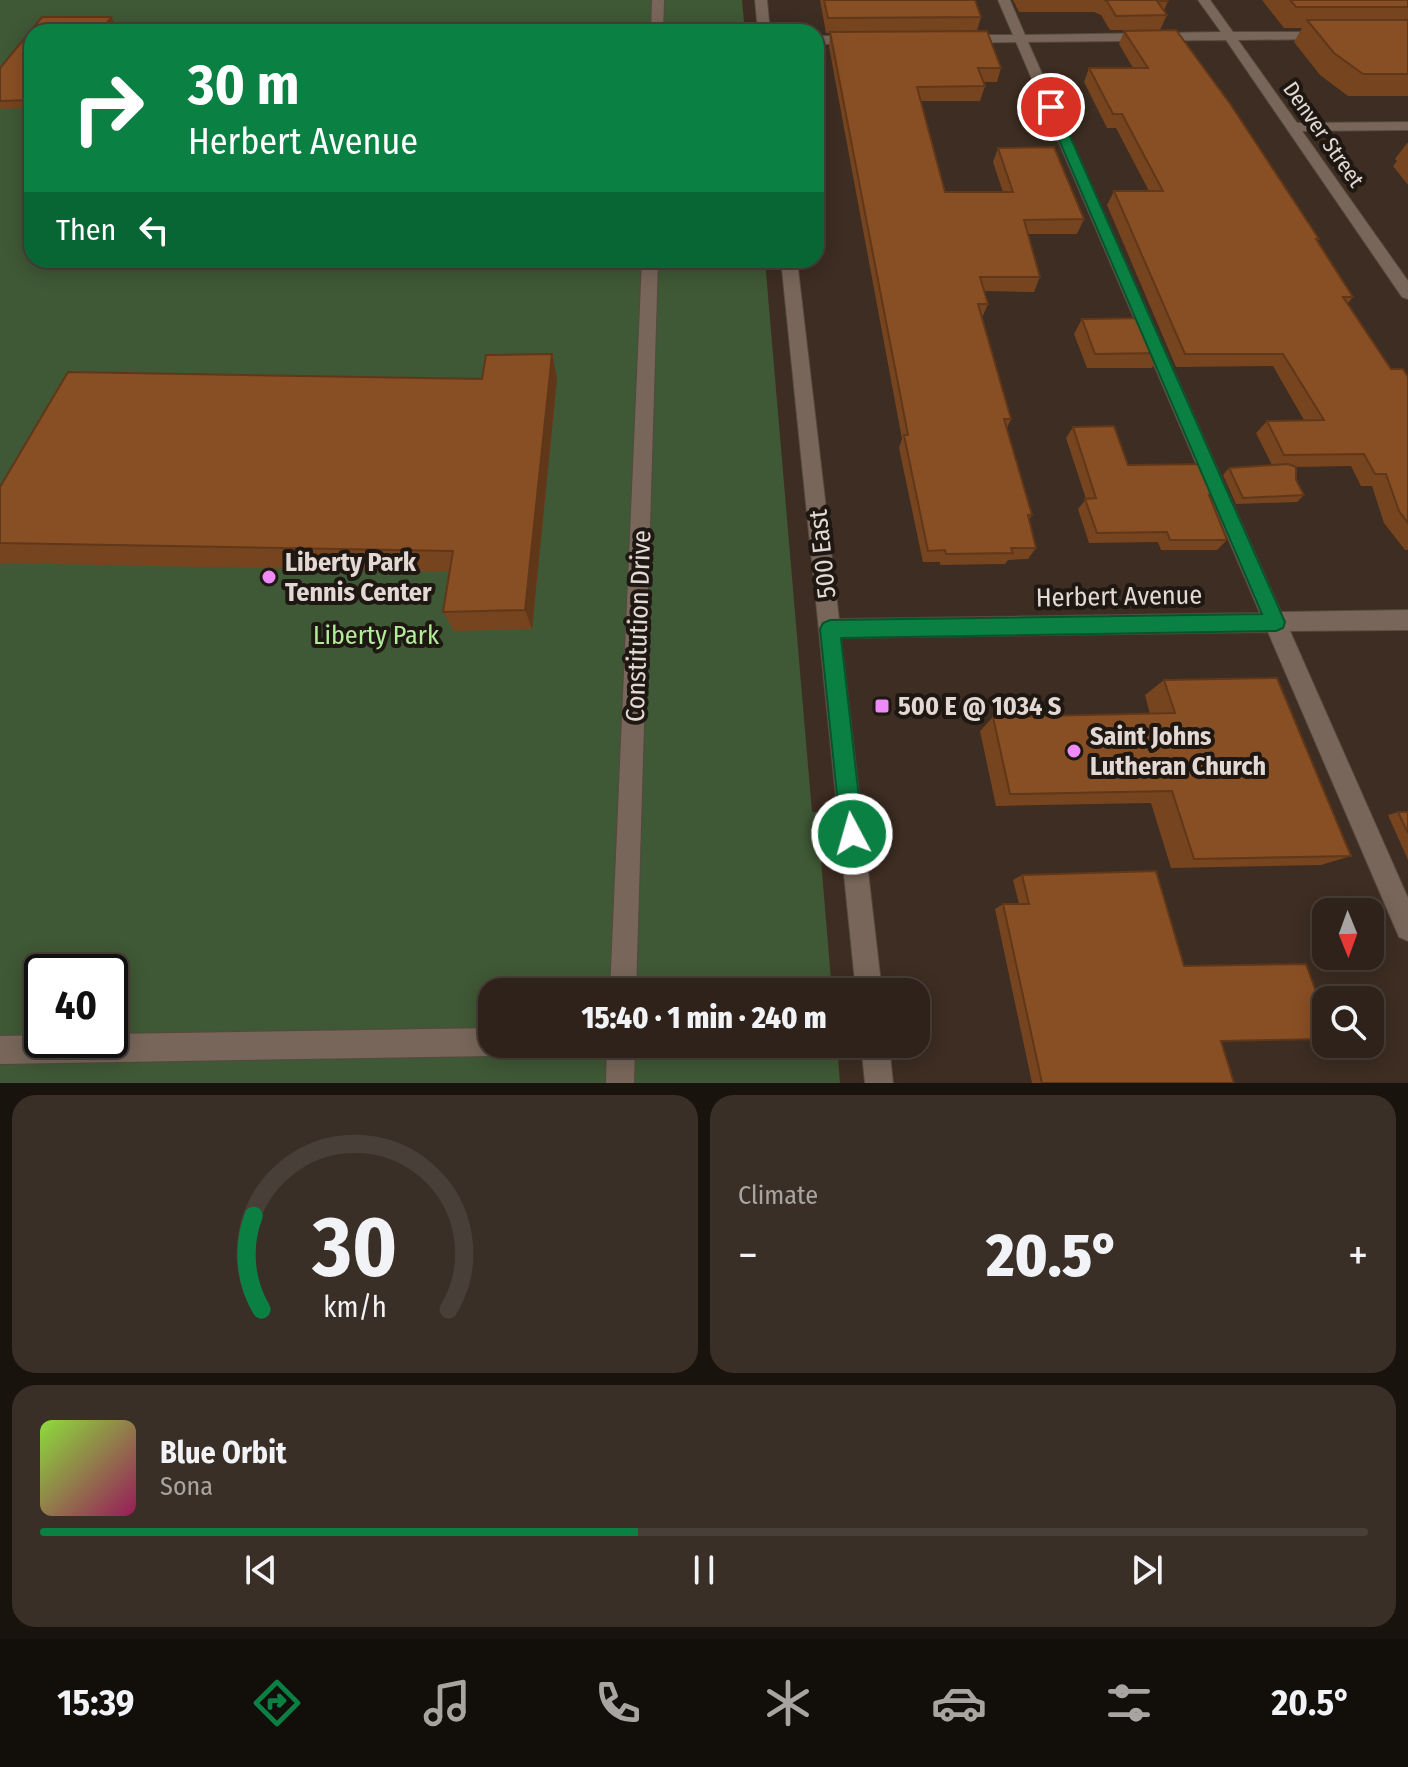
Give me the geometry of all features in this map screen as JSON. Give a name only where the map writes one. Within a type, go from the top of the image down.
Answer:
[{"type":"street","points":[[657,24],[658,0]]},
{"type":"street","points":[[761,0],[763,24]]},
{"type":"street","points":[[1004,0],[1408,928]]},
{"type":"street","name":"Denver Street","points":[[1204,0],[1408,293]]},
{"type":"street","points":[[957,39],[1335,35]]},
{"type":"street","points":[[824,40],[863,40]]},
{"type":"street","points":[[1293,127],[1408,126]]},
{"type":"street","name":"Constitution Drive","points":[[624,978],[650,268]]},
{"type":"street","name":"500 East","points":[[790,268],[867,978]]},
{"type":"street","name":"Herbert Avenue","points":[[830,629],[1408,620]]},
{"type":"street","points":[[0,1050],[478,1042]]},
{"type":"street","points":[[620,1083],[621,1058]]},
{"type":"street","points":[[876,1058],[879,1083]]},
{"type":"green space","name":"Liberty Park","points":[[0,0],[742,0],[744,24],[24,24],[24,268],[766,268],[812,812],[817,812],[831,978],[478,978],[478,1058],[838,1058],[840,1083],[0,1083]]},
{"type":"building","points":[[824,0],[975,0],[981,17],[828,18]]},
{"type":"building","points":[[1104,0],[1168,0],[1157,1],[1167,15],[1116,16]]},
{"type":"building","points":[[1290,0],[1408,0],[1408,7],[1296,7]]},
{"type":"building","points":[[42,17],[111,17],[106,24],[36,24]]},
{"type":"building","points":[[1307,20],[1408,20],[1408,74],[1363,74],[1334,53]]},
{"type":"building","points":[[1176,30],[1231,105],[1319,239],[1316,239],[1353,297],[1343,297],[1391,369],[1403,369],[1408,377],[1408,523],[1399,511],[1386,474],[1375,474],[1364,454],[1284,455],[1267,421],[1324,420],[1283,354],[1185,354],[1114,191],[1163,191],[1122,114],[1113,114],[1089,68],[1148,68],[1124,31]]},
{"type":"building","points":[[987,31],[1001,68],[978,68],[985,86],[917,87],[945,192],[1013,192],[998,148],[1054,147],[1084,219],[1024,220],[1040,277],[980,277],[988,304],[978,304],[1011,419],[1004,419],[1032,515],[1028,515],[1036,548],[1011,548],[1013,553],[946,554],[945,550],[928,551],[830,32]]},
{"type":"building","points":[[24,39],[24,100],[0,101],[0,68]]},
{"type":"building","points":[[1146,318],[1161,353],[1095,354],[1082,319]]},
{"type":"building","points":[[552,354],[525,610],[443,612],[453,551],[0,543],[0,487],[68,372],[482,379],[486,355]]},
{"type":"building","points":[[1114,426],[1128,465],[1207,464],[1220,495],[1209,495],[1227,540],[1170,540],[1167,532],[1097,533],[1085,499],[1096,498],[1073,427]]},
{"type":"building","points":[[1288,464],[1296,467],[1296,480],[1304,495],[1243,498],[1229,468]]},
{"type":"building","points":[[1277,678],[1351,856],[1194,859],[1172,791],[1010,794],[993,717],[1175,713],[1164,680]]},
{"type":"building","points":[[1398,812],[1408,812],[1408,833]]},
{"type":"building","points":[[1156,871],[1184,966],[1306,964],[1314,986],[1312,1039],[1221,1041],[1234,1083],[1042,1083],[1003,904],[1029,904],[1022,875]]},
{"type":"place","name":"Liberty Park Tennis Center","points":[[269,577]]},
{"type":"place","name":"500 E @ 1034 S","points":[[882,706]]},
{"type":"place","name":"Saint Johns Lutheran Church","points":[[1074,751]]},
{"type":"route","points":[[852,834],[830,629],[1276,622],[1051,107]]}]
